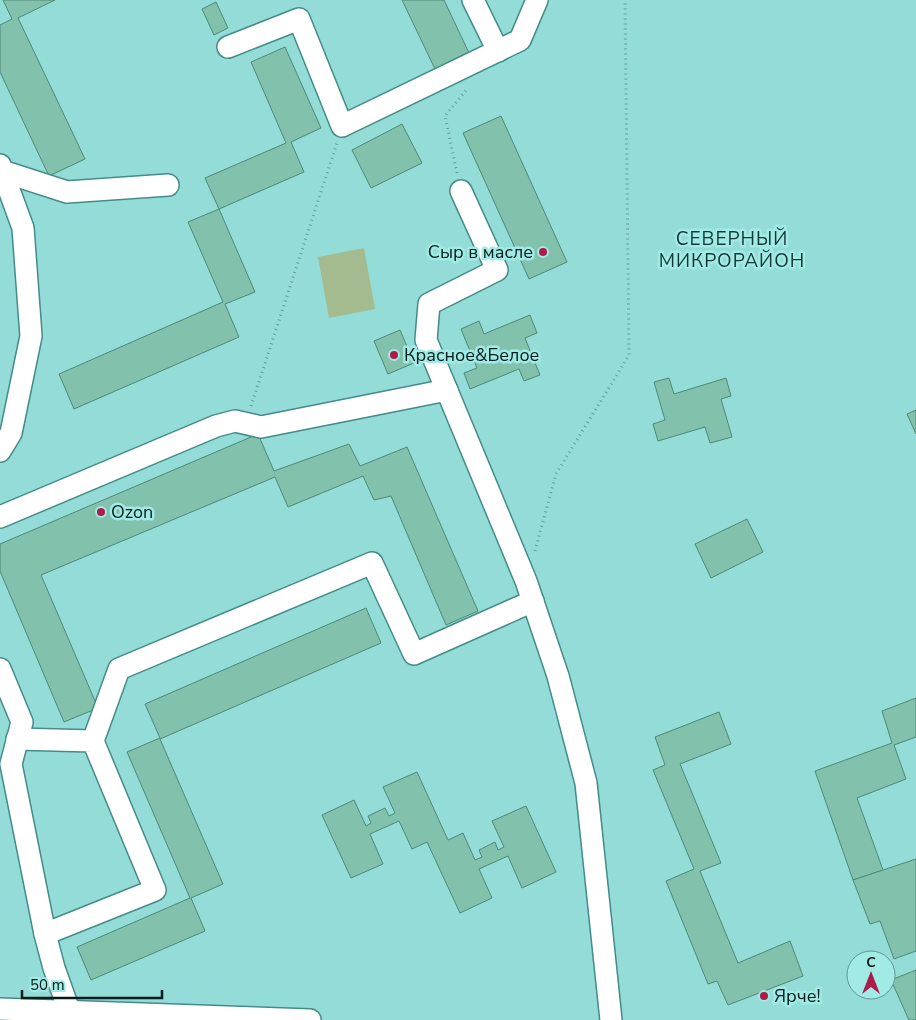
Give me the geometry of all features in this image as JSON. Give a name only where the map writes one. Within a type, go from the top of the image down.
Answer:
[{"type":"street","points":[[473,0],[498,51]]},
{"type":"street","points":[[228,48],[298,19],[342,126],[520,40],[537,0]]},
{"type":"street","points":[[1,168],[66,192],[168,185]]},
{"type":"street","points":[[1,168],[23,228],[31,336],[4,439]]},
{"type":"street","points":[[461,191],[497,270],[429,304],[426,340],[530,591],[558,676],[586,783],[611,1020]]},
{"type":"street","points":[[0,517],[216,426],[235,421],[261,427],[447,390]]},
{"type":"street","points":[[45,934],[155,890],[93,741],[119,669],[372,563],[414,654],[530,591]]},
{"type":"street","points":[[0,669],[22,722],[17,739],[6,762],[45,934],[54,968],[70,1013]]},
{"type":"street","points":[[17,739],[93,741]]},
{"type":"street","points":[[0,1009],[70,1013],[310,1020]]},
{"type":"path","points":[[530,591],[556,474],[629,355],[625,0]]},
{"type":"path","points":[[461,191],[445,116],[468,87]]},
{"type":"path","points":[[246,423],[342,126]]},
{"type":"green space","points":[[364,248],[375,309],[329,318],[318,257]]},
{"type":"building","points":[[3,0],[55,0],[18,18],[85,159],[49,176],[0,72],[0,25],[12,19]]},
{"type":"building","points":[[402,0],[444,0],[469,53],[435,69]]},
{"type":"building","points":[[216,2],[228,28],[214,35],[202,9]]},
{"type":"building","points":[[285,47],[321,128],[291,142],[304,172],[219,209],[205,178],[286,143],[251,62]]},
{"type":"building","points":[[501,116],[567,262],[529,279],[463,133]]},
{"type":"building","points":[[402,124],[422,163],[371,188],[352,150]]},
{"type":"building","points":[[219,209],[255,292],[225,304],[239,337],[74,409],[59,374],[223,302],[188,222]]},
{"type":"building","points":[[530,315],[537,333],[525,338],[540,375],[524,381],[519,369],[470,389],[464,373],[477,368],[461,329],[479,321],[484,334]]},
{"type":"building","points":[[400,330],[414,363],[388,374],[374,341]]},
{"type":"building","points":[[669,378],[674,394],[726,378],[731,396],[721,399],[732,437],[710,443],[705,427],[658,441],[653,424],[665,420],[654,382]]},
{"type":"building","points":[[916,410],[916,434],[907,414]]},
{"type":"building","points":[[258,434],[274,471],[349,444],[360,466],[407,447],[478,611],[446,625],[391,496],[374,500],[363,476],[288,507],[275,477],[41,575],[98,708],[64,722],[0,571],[0,544]]},
{"type":"building","points":[[747,519],[763,552],[711,578],[695,544]]},
{"type":"building","points":[[366,608],[381,643],[160,739],[223,884],[191,898],[205,931],[91,980],[77,947],[190,898],[127,752],[160,738],[145,704]]},
{"type":"building","points":[[916,698],[916,737],[894,745],[906,779],[857,798],[883,870],[853,880],[815,771],[892,743],[882,711]]},
{"type":"building","points":[[719,712],[731,744],[680,764],[721,863],[700,871],[738,963],[790,941],[803,976],[728,1005],[717,981],[708,984],[666,881],[694,869],[653,770],[665,765],[655,737]]},
{"type":"building","points":[[417,772],[448,840],[463,833],[475,860],[482,857],[479,850],[495,842],[498,850],[504,847],[492,821],[526,806],[556,872],[522,888],[508,856],[479,869],[492,898],[460,913],[427,842],[412,849],[399,821],[370,834],[383,864],[351,878],[322,815],[354,800],[366,826],[371,823],[368,816],[385,808],[389,816],[395,813],[383,787]]},
{"type":"building","points":[[916,859],[916,951],[896,958],[896,950],[891,950],[880,921],[870,924],[853,880]]},
{"type":"building","points":[[916,970],[916,1020],[909,1020],[896,991],[896,978]]},
{"type":"place","name":"Сыр в масле","points":[[543,252]]},
{"type":"place","name":"Красное&Белое","points":[[394,355]]},
{"type":"place","name":"Ozon","points":[[101,512]]},
{"type":"place","name":"Ярче!","points":[[764,996]]},
{"type":"district","name":"СЕВЕРНЫЙ МИКРОРАЙОН","points":[[732,250]]}]
